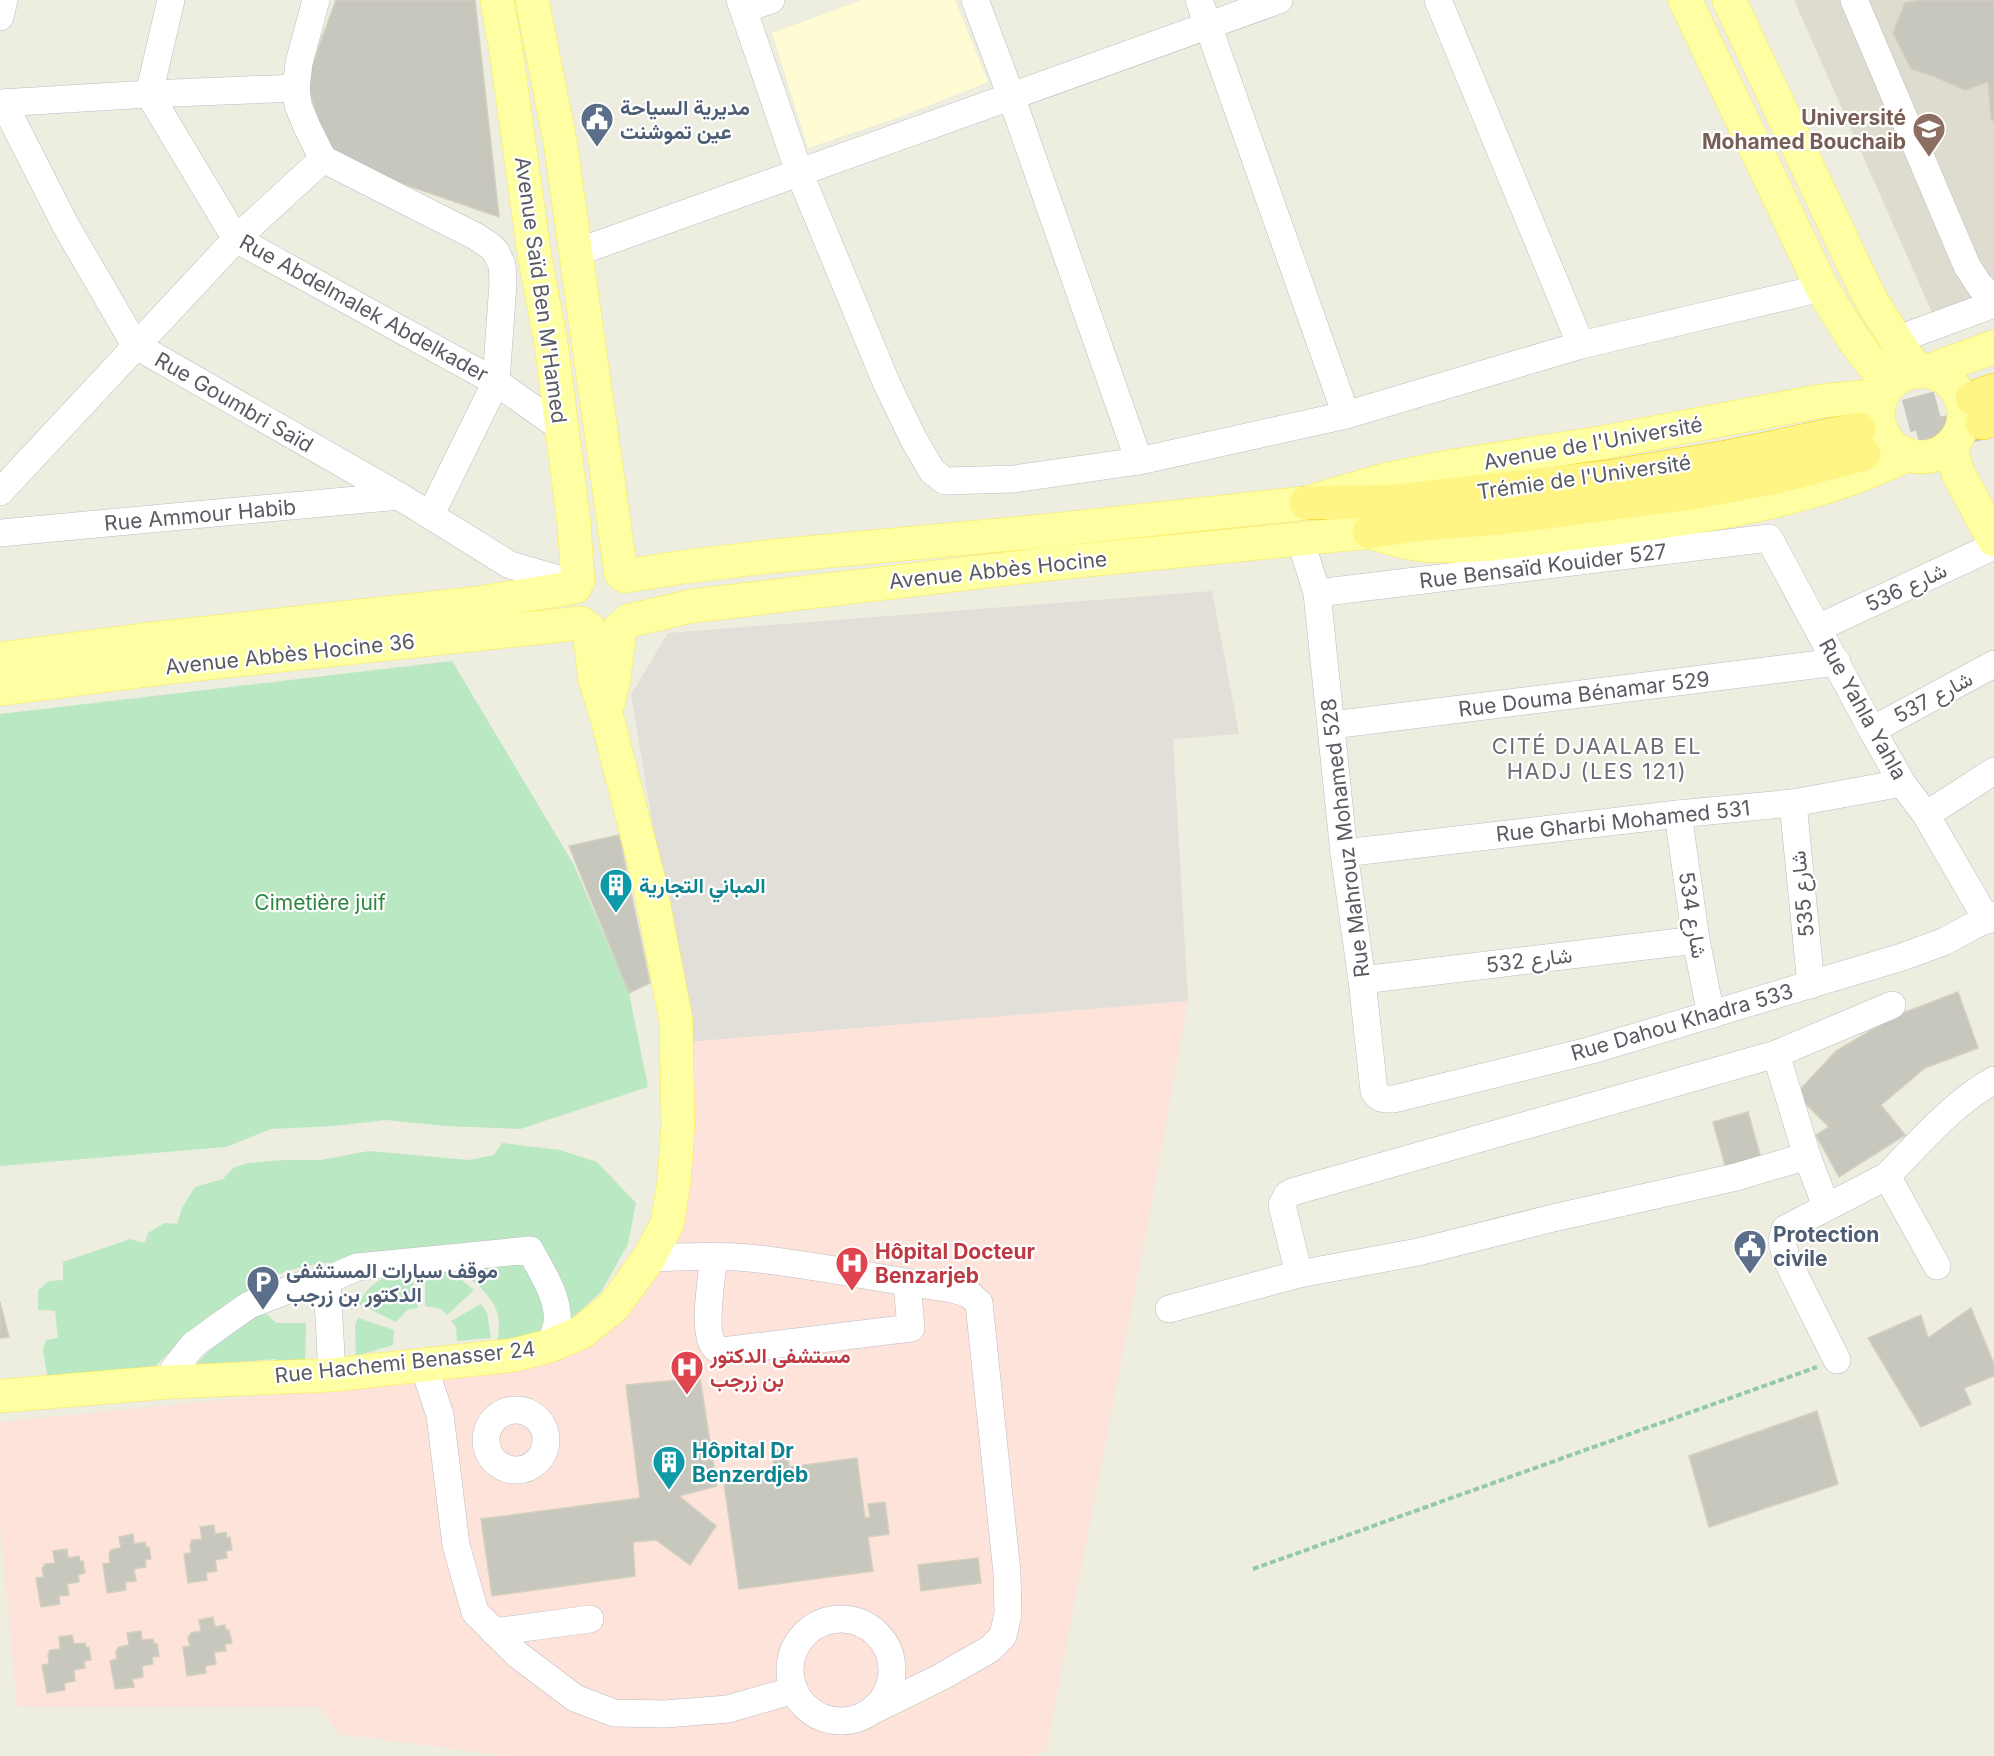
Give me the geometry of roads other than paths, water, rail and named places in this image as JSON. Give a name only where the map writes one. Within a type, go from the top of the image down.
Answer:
[{"type":"highway","name":"Trémie de l'Université","points":[[1306,503],[1396,501],[1607,477],[1727,457],[1861,442],[1777,477],[1692,493],[1501,518],[1422,524],[1369,532]]},
{"type":"main road","name":"Avenue Saïd Ben M'Hamed","points":[[497,0],[535,259],[551,342],[574,524],[576,584]]},
{"type":"main road","name":"Avenue Saïd Ben M'Hamed","points":[[532,0],[560,141],[623,575]]},
{"type":"main road","points":[[1685,0],[1822,288],[1854,340],[1904,381],[1950,382],[1958,391],[1963,402],[1963,426],[1978,421]]},
{"type":"main road","points":[[1729,0],[1859,276],[1896,340],[1904,381]]},
{"type":"main road","name":"Avenue de l'Université","points":[[1306,503],[1384,480],[1454,466],[1611,441],[1821,401],[1904,381],[1994,347]]},
{"type":"main road","points":[[1904,381],[1878,406],[1877,419],[1881,430],[1891,445],[1911,456],[1954,488],[1991,536]]},
{"type":"main road","points":[[1369,532],[1420,545],[1477,546],[1630,526],[1735,509],[1813,491],[1911,456],[1935,456],[1978,421]]},
{"type":"main road","points":[[1978,421],[1958,473],[1991,536]]},
{"type":"main road","name":"Avenue Abbès Hocine","points":[[623,575],[773,556],[1044,531],[1306,503]]},
{"type":"main road","name":"Avenue Abbès Hocine","points":[[605,625],[692,606],[1056,563],[1369,532]]},
{"type":"main road","points":[[613,570],[623,575],[632,584],[635,593],[634,613],[605,625],[575,614],[572,596],[576,584],[590,571],[613,570]]},
{"type":"main road","name":"Avenue Abbès Hocine 36","points":[[0,659],[142,640],[479,603],[576,584]]},
{"type":"main road","name":"Avenue Abbès Hocine 36","points":[[0,689],[183,666],[605,625]]},
{"type":"main road","name":"Rue Hachemi Benasser 24","points":[[0,1396],[168,1382],[332,1375],[513,1355],[549,1346],[582,1332],[614,1306],[649,1258],[667,1224],[674,1182],[678,1125],[676,1020],[649,881],[595,679],[605,625]]},
{"type":"street","points":[[0,17],[4,0]]},
{"type":"street","points":[[149,94],[171,0]]},
{"type":"street","points":[[316,0],[299,63],[296,88],[298,105],[323,159],[475,236],[496,252],[502,265],[503,283],[496,382],[431,514]]},
{"type":"street","points":[[771,0],[742,5],[799,172],[886,382],[932,471],[945,481],[1014,479],[1139,461],[1346,415],[1581,345],[1822,288]]},
{"type":"street","points":[[975,0],[1139,461]]},
{"type":"street","points":[[1199,0],[1346,415]]},
{"type":"street","points":[[575,253],[1279,0]]},
{"type":"street","points":[[1438,0],[1581,345]]},
{"type":"street","points":[[1854,0],[1967,266],[1994,302],[1896,340]]},
{"type":"street","points":[[2,103],[296,88]]},
{"type":"street","name":"Rue Abdelmalek Abdelkader","points":[[149,94],[236,240],[496,382],[561,428]]},
{"type":"street","name":"Rue Goumbri Saïd","points":[[2,103],[66,226],[135,345],[431,514],[510,565],[576,584]]},
{"type":"street","points":[[0,492],[135,345],[236,240],[323,159]]},
{"type":"street","points":[[502,265],[535,259]]},
{"type":"street","name":"Rue Ammour Habib","points":[[0,533],[399,496]]},
{"type":"street","name":"شارع 536","points":[[1818,628],[1991,536]]},
{"type":"street","name":"Rue Yahla Yahla","points":[[1769,538],[1902,783],[1926,815],[1962,877],[1990,917]]},
{"type":"street","name":"Rue Bensaïd Kouider 527","points":[[1315,586],[1769,538]]},
{"type":"street","name":"Rue Mahrouz Mohamed 528","points":[[1300,539],[1315,586],[1332,725],[1344,853],[1374,1083]]},
{"type":"street","name":"Rue Douma Bénamar 529","points":[[1332,725],[1837,662]]},
{"type":"street","name":"537 شارع","points":[[1872,730],[1994,664]]},
{"type":"street","points":[[1926,815],[1994,771]]},
{"type":"street","name":"Rue Gharbi Mohamed 531","points":[[1344,853],[1678,813],[1792,803],[1902,783]]},
{"type":"street","name":"535 شارع","points":[[1792,803],[1811,984]]},
{"type":"street","name":"534 شارع","points":[[1678,813],[1696,940],[1711,1015]]},
{"type":"street","name":"Rue Dahou Khadra 533","points":[[1374,1083],[1377,1096],[1382,1099],[1394,1099],[1592,1050],[1902,957],[1932,946],[1990,917]]},
{"type":"street","name":"532 شارع","points":[[1362,980],[1696,940]]},
{"type":"street","points":[[1299,1274],[1282,1205],[1292,1192],[1776,1054],[1892,1005]]},
{"type":"street","points":[[1776,1054],[1807,1156],[1826,1206]]},
{"type":"street","points":[[1837,1360],[1786,1258],[1782,1241],[1785,1229],[1887,1176],[1940,1122],[1990,1091]]},
{"type":"street","points":[[1169,1309],[1299,1274],[1418,1252],[1553,1218],[1736,1177],[1807,1156]]},
{"type":"street","points":[[1887,1176],[1937,1266]]},
{"type":"street","points":[[168,1382],[174,1369],[194,1345],[249,1305],[304,1284],[327,1280],[357,1267],[530,1250],[555,1302],[557,1322],[549,1346]]},
{"type":"street","points":[[714,1257],[708,1303],[709,1335],[714,1346],[722,1351],[911,1328],[907,1283]]},
{"type":"street","points":[[649,1258],[748,1258],[953,1289],[969,1294],[979,1303],[1007,1573],[1008,1614],[1003,1636],[990,1649],[941,1677],[862,1717],[846,1721],[830,1720],[815,1714],[802,1704],[794,1690],[790,1673],[792,1655],[800,1640],[812,1627],[828,1620],[846,1618],[863,1623],[878,1633],[888,1648],[893,1665],[892,1681],[886,1696],[876,1708]]},
{"type":"street","points":[[327,1280],[332,1375]]},
{"type":"street","points":[[423,1365],[440,1415],[456,1545],[475,1612],[518,1655],[575,1698],[614,1713],[666,1714],[728,1709],[794,1690]]},
{"type":"street","points":[[447,1467],[488,1450]]},
{"type":"street","points":[[494,1632],[590,1619]]},
{"type":"tunnel","points":[[1859,429],[1972,398]]},
{"type":"tunnel","points":[[1871,452],[1982,423]]},
{"type":"place","name":"مديرية السياحة عين تموشنت","points":[[597,148]]},
{"type":"place","name":"Université Mohamed Bouchaib","points":[[1929,158]]},
{"type":"place","name":"المباني التجارية","points":[[616,914]]},
{"type":"place","name":"Protection civile","points":[[1750,1275]]},
{"type":"place","name":"Hôpital Docteur Benzarjeb","points":[[852,1292]]},
{"type":"place","name":"موقف سيارات المستشفى الدكتور بن زرجب","points":[[263,1311]]},
{"type":"place","name":"مستشفى الدكتور بن زرجب","points":[[687,1396]]},
{"type":"place","name":"Hôpital Dr Benzerdjeb","points":[[669,1491]]},
{"type":"district","name":"CITÉ DJAALAB EL HADJ (LES 121)","points":[[1597,758]]},
{"type":"park label","name":"Cimetière juif","points":[[320,902]]}]
